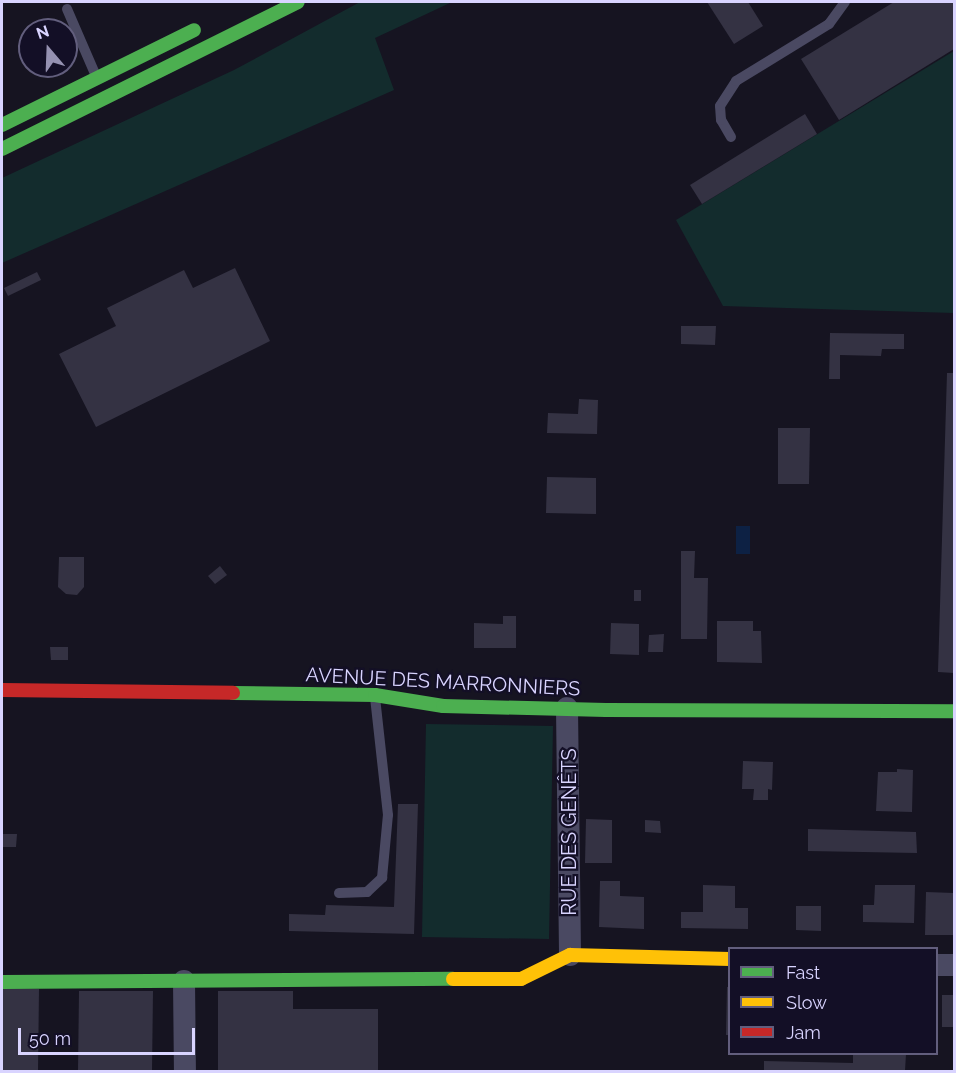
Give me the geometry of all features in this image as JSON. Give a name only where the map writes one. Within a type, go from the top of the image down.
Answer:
[{"type":"street","points":[[2,149],[298,2]]},
{"type":"street","points":[[2,125],[210,22]]},
{"type":"street","points":[[97,79],[106,99]]},
{"type":"street","name":"AVENUE DES MARRONNIERS","points":[[2,690],[375,695],[443,706],[954,711]]},
{"type":"street","name":"RUE DES GENÊTS","points":[[567,708],[570,955]]},
{"type":"street","points":[[2,982],[521,979],[570,955],[728,959]]},
{"type":"street","points":[[938,964],[954,965]]},
{"type":"street","points":[[184,981],[184,1071]]},
{"type":"lane","points":[[731,137],[721,120],[720,106],[736,81],[829,24],[845,2]]},
{"type":"lane","points":[[67,9],[97,79]]},
{"type":"lane","points":[[339,893],[367,892],[382,878],[388,815],[375,695]]},
{"type":"green space","points":[[360,2],[452,2],[375,38],[394,90],[2,263],[2,178],[234,70]]},
{"type":"green space","points":[[954,51],[954,313],[723,306],[676,220]]},
{"type":"green space","points":[[426,724],[553,726],[549,939],[422,937]]},
{"type":"water","points":[[736,526],[750,526],[750,554],[736,554]]},
{"type":"building","points":[[707,2],[748,2],[763,26],[734,44]]},
{"type":"building","points":[[894,2],[954,2],[954,49],[839,120],[801,59]]},
{"type":"building","points":[[805,114],[817,134],[702,204],[690,185]]},
{"type":"building","points":[[235,268],[270,341],[96,427],[59,354],[116,326],[107,308],[184,270],[193,288]]},
{"type":"building","points":[[37,272],[41,280],[8,296],[4,288]]},
{"type":"building","points":[[681,326],[716,326],[715,345],[681,344]]},
{"type":"building","points":[[830,333],[904,334],[904,349],[882,349],[881,356],[840,355],[840,379],[829,379]]},
{"type":"building","points":[[947,373],[954,373],[954,673],[938,672]]},
{"type":"building","points":[[579,399],[598,400],[597,434],[547,433],[548,413],[578,414]]},
{"type":"building","points":[[778,428],[810,428],[809,484],[778,484]]},
{"type":"building","points":[[547,477],[596,478],[596,514],[546,513]]},
{"type":"building","points":[[681,551],[695,551],[694,578],[708,578],[707,639],[681,639]]},
{"type":"building","points":[[59,557],[84,557],[84,587],[77,595],[66,594],[58,587]]},
{"type":"building","points":[[220,566],[227,575],[215,584],[208,576]]},
{"type":"building","points":[[634,590],[641,590],[641,601],[634,601]]},
{"type":"building","points":[[503,616],[516,616],[516,648],[474,648],[474,623],[503,624]]},
{"type":"building","points":[[717,621],[753,621],[753,631],[761,631],[762,663],[717,662]]},
{"type":"building","points":[[611,623],[639,624],[639,655],[610,654]]},
{"type":"building","points":[[664,634],[663,652],[648,652],[649,635]]},
{"type":"building","points":[[50,647],[68,647],[68,660],[51,660]]},
{"type":"building","points":[[743,761],[773,762],[772,790],[768,789],[768,800],[753,800],[754,789],[742,789]]},
{"type":"building","points":[[897,769],[913,770],[912,812],[876,811],[878,772],[897,772]]},
{"type":"building","points":[[398,804],[418,804],[414,934],[289,931],[289,914],[325,915],[326,905],[394,907]]},
{"type":"building","points":[[586,819],[612,820],[612,863],[585,863]]},
{"type":"building","points":[[645,820],[660,821],[661,833],[645,832]]},
{"type":"building","points":[[808,829],[916,832],[917,853],[808,851]]},
{"type":"building","points":[[2,834],[17,834],[16,847],[2,847]]},
{"type":"building","points":[[600,881],[620,881],[620,896],[644,897],[644,929],[599,927]]},
{"type":"building","points":[[703,885],[735,886],[735,908],[748,908],[748,929],[681,928],[681,912],[703,912]]},
{"type":"building","points":[[875,885],[915,885],[914,923],[863,922],[863,905],[874,905]]},
{"type":"building","points":[[926,892],[954,893],[954,935],[925,935]]},
{"type":"building","points":[[796,906],[821,906],[821,931],[796,930]]},
{"type":"building","points":[[727,987],[728,987],[728,1035],[726,1035]]},
{"type":"building","points":[[2,988],[39,989],[38,1071],[2,1071]]},
{"type":"building","points":[[79,991],[153,991],[152,1071],[78,1071]]},
{"type":"building","points":[[218,991],[293,991],[293,1009],[378,1009],[378,1071],[218,1071]]},
{"type":"building","points":[[942,995],[954,995],[954,1027],[942,1027]]},
{"type":"building","points":[[853,1055],[906,1055],[905,1071],[764,1071],[764,1061],[853,1063]]},
{"type":"traffic: fast","points":[[2,149],[298,2]]},
{"type":"traffic: fast","points":[[2,125],[194,30]]},
{"type":"traffic: fast","points":[[233,693],[375,695],[443,706],[606,710],[954,711]]},
{"type":"traffic: fast","points":[[2,982],[453,979]]},
{"type":"traffic: slow","points":[[453,979],[521,979],[570,955],[728,959]]},
{"type":"traffic: jam","points":[[2,690],[233,693]]}]
